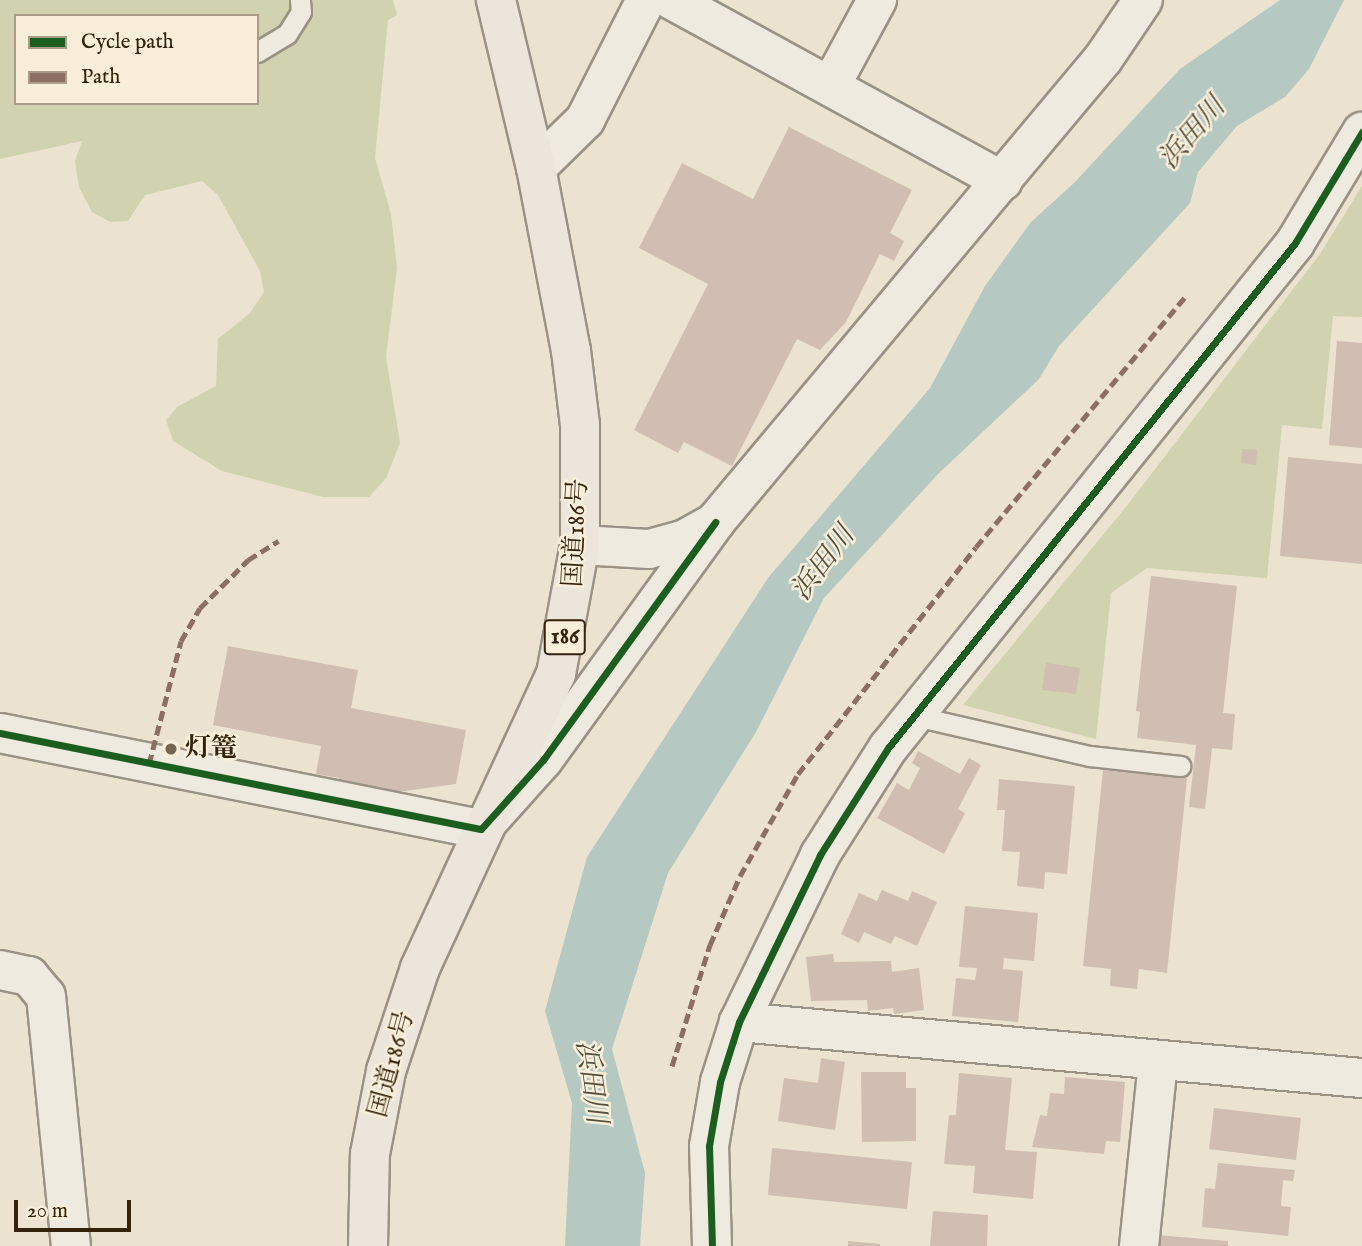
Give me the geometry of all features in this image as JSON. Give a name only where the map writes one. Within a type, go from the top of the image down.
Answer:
[{"type":"highway","name":"国道186号","points":[[368,1246],[370,1154],[386,1071],[420,968],[481,829],[556,674],[580,545],[580,425],[536,168],[496,0]]},
{"type":"street","points":[[536,168],[585,120],[646,0]]},
{"type":"street","points":[[672,0],[1003,181]]},
{"type":"street","points":[[831,85],[877,0]]},
{"type":"street","points":[[0,733],[481,829],[543,760],[715,522],[1003,181],[1103,59],[1143,0]]},
{"type":"street","points":[[712,1246],[709,1146],[720,1082],[739,1022],[820,855],[888,748],[1229,330],[1295,243],[1362,132]]},
{"type":"street","points":[[580,545],[649,549],[683,540],[715,522]]},
{"type":"street","points":[[0,970],[29,976],[46,996],[71,1246]]},
{"type":"street","points":[[739,1022],[1362,1078]]},
{"type":"street","points":[[1139,1246],[1158,1061]]},
{"type":"lane","points":[[259,51],[287,34],[301,12],[300,0]]},
{"type":"lane","points":[[915,716],[1090,756],[1180,766]]},
{"type":"green space","points":[[0,0],[393,0],[397,15],[388,20],[375,158],[391,214],[397,268],[386,357],[400,443],[386,478],[369,497],[323,497],[222,471],[173,441],[166,420],[177,407],[216,386],[218,339],[250,313],[264,292],[260,271],[218,195],[202,181],[145,195],[128,221],[110,222],[92,212],[79,187],[75,161],[82,141],[0,159]]},
{"type":"green space","points":[[1362,186],[1362,317],[1333,316],[1322,429],[1282,425],[1267,578],[1147,568],[1111,593],[1096,739],[963,705],[1126,507],[1320,254]]},
{"type":"water","name":"浜田川","points":[[1280,0],[1344,0],[1309,69],[1285,97],[1237,126],[1198,172],[1190,203],[1059,346],[1039,379],[938,474],[824,598],[756,732],[668,873],[612,1049],[645,1173],[640,1246],[565,1246],[572,1103],[545,1011],[587,857],[768,578],[930,388],[985,286],[1031,222],[1074,183],[1180,69]]},
{"type":"building","points":[[789,127],[912,190],[890,233],[904,241],[894,261],[880,254],[846,322],[820,350],[797,339],[732,466],[684,442],[678,453],[634,430],[708,284],[639,248],[682,163],[753,199]]},
{"type":"building","points":[[1337,341],[1362,343],[1362,448],[1329,445]]},
{"type":"building","points":[[1242,449],[1257,450],[1256,465],[1241,463]]},
{"type":"building","points":[[1288,457],[1362,464],[1362,564],[1280,556]]},
{"type":"building","points":[[1151,576],[1237,586],[1223,713],[1235,714],[1232,750],[1212,748],[1205,809],[1189,807],[1196,745],[1137,738],[1140,712],[1136,711]]},
{"type":"building","points":[[228,646],[358,670],[351,708],[466,730],[456,784],[383,794],[338,786],[339,778],[316,774],[321,746],[213,725]]},
{"type":"building","points":[[1046,663],[1080,668],[1076,694],[1042,690]]},
{"type":"building","points":[[918,751],[960,774],[969,758],[981,765],[958,809],[965,813],[944,854],[877,818],[897,783],[909,790],[920,768],[912,763]]},
{"type":"building","points":[[1103,770],[1187,778],[1167,973],[1139,969],[1137,989],[1110,986],[1111,969],[1083,966]]},
{"type":"building","points":[[999,779],[1075,786],[1067,874],[1045,872],[1044,889],[1017,886],[1020,852],[1002,851],[1005,810],[997,810]]},
{"type":"building","points":[[882,890],[908,901],[912,891],[937,902],[917,946],[895,936],[891,944],[864,932],[859,943],[841,934],[859,893],[877,901]]},
{"type":"building","points":[[965,906],[1038,913],[1034,961],[1004,958],[1003,969],[1023,971],[1018,1022],[952,1016],[956,978],[975,980],[977,968],[959,967]]},
{"type":"building","points":[[833,954],[834,962],[891,961],[892,972],[919,968],[924,1010],[894,1014],[893,1008],[868,1011],[867,1000],[811,1001],[806,957]]},
{"type":"building","points":[[821,1058],[845,1062],[835,1130],[778,1121],[784,1078],[818,1083]]},
{"type":"building","points":[[861,1072],[906,1072],[906,1088],[916,1088],[916,1141],[862,1142]]},
{"type":"building","points":[[959,1073],[1012,1078],[1005,1150],[1037,1152],[1033,1199],[973,1193],[975,1166],[944,1164],[949,1115],[956,1115]]},
{"type":"building","points":[[1065,1077],[1125,1082],[1120,1142],[1106,1141],[1104,1154],[1032,1147],[1040,1115],[1047,1116],[1050,1093],[1064,1094]]},
{"type":"building","points":[[1214,1108],[1301,1118],[1296,1160],[1209,1149]]},
{"type":"building","points":[[772,1148],[912,1162],[907,1209],[768,1195]]},
{"type":"building","points":[[1218,1163],[1295,1170],[1293,1181],[1283,1180],[1281,1206],[1291,1207],[1288,1236],[1202,1227],[1205,1188],[1215,1189]]},
{"type":"building","points":[[933,1211],[988,1215],[987,1246],[930,1246]]},
{"type":"building","points":[[1157,1235],[1228,1241],[1228,1246],[1157,1246]]},
{"type":"building","points":[[848,1241],[880,1244],[880,1246],[848,1246]]},
{"type":"marked path","points":[[672,1066],[710,945],[740,876],[798,774],[976,547],[1186,296]]},
{"type":"marked path","points":[[149,764],[181,641],[200,608],[248,560],[279,541]]},
{"type":"cycle path","points":[[712,1246],[709,1146],[720,1082],[739,1022],[820,855],[888,748],[1295,243],[1362,132]]},
{"type":"cycle path","points":[[0,733],[481,829],[543,760],[715,522]]},
{"type":"place","name":"灯篭","points":[[171,749]]}]
